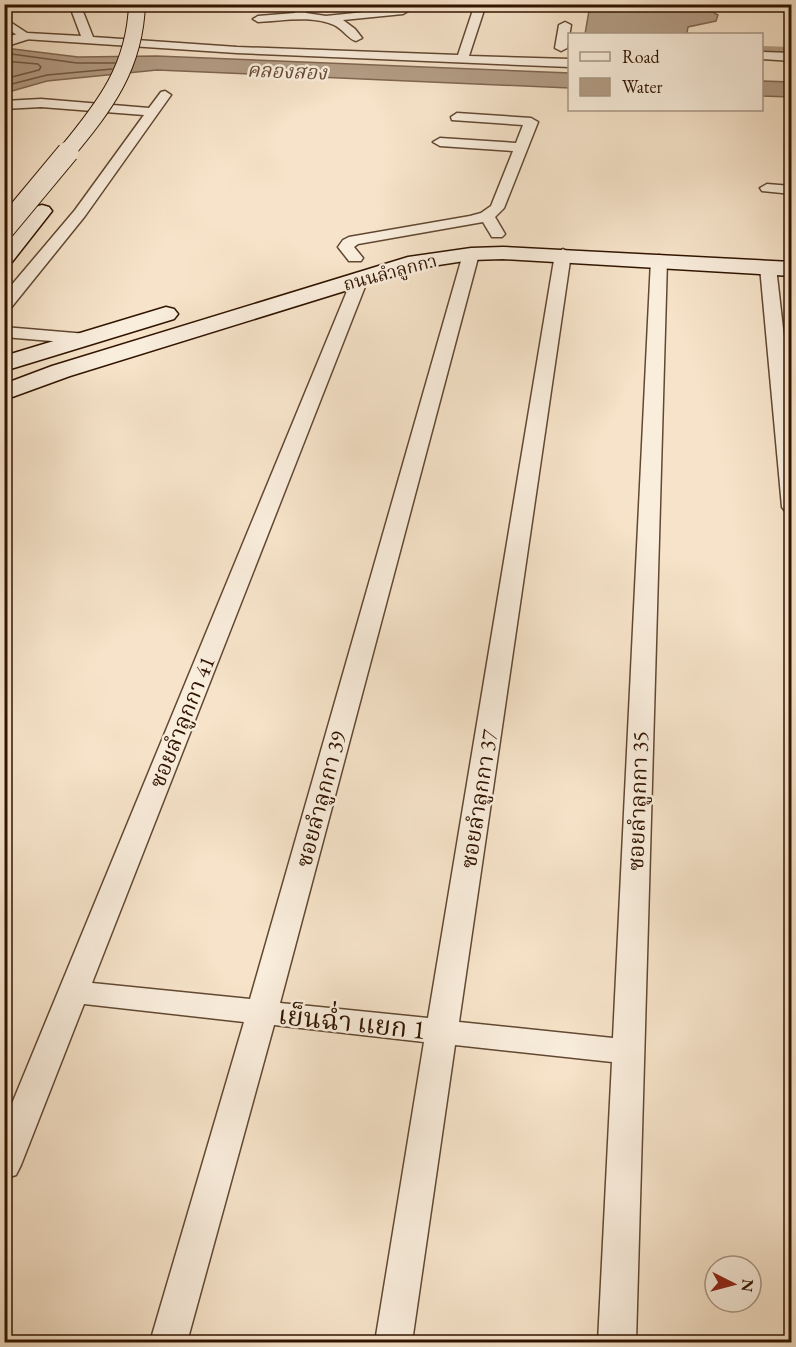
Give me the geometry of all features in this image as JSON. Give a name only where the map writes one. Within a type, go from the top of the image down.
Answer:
[{"type":"main road","points":[[148,60],[155,38],[150,12]]},
{"type":"main road","points":[[4,229],[86,131],[115,89],[150,12]]},
{"type":"main road","points":[[106,60],[115,25]]},
{"type":"main road","points":[[68,122],[89,93]]},
{"type":"main road","points":[[109,128],[134,95]]},
{"type":"main road","points":[[4,257],[86,156]]},
{"type":"main road","name":"ถนนลำลูกกา","points":[[4,393],[350,267],[436,239],[491,225],[525,233]]},
{"type":"main road","name":"ถนนลำลูกกา","points":[[350,267],[416,262],[565,241],[792,250]]},
{"type":"main road","name":"ถนนลำลูกกา","points":[[667,246],[768,267],[792,269]]},
{"type":"main road","points":[[4,364],[186,308]]},
{"type":"main road","points":[[4,354],[45,352]]},
{"type":"street","points":[[74,4],[88,40]]},
{"type":"street","points":[[462,60],[481,4]]},
{"type":"street","points":[[258,19],[301,10],[350,28],[356,38]]},
{"type":"street","points":[[325,19],[403,11]]},
{"type":"street","points":[[4,21],[24,36]]},
{"type":"street","points":[[6,40],[24,36],[462,60],[564,63],[566,25]]},
{"type":"street","points":[[187,46],[226,38]]},
{"type":"street","points":[[763,56],[792,57]]},
{"type":"street","points":[[4,105],[134,95],[165,95],[80,213],[4,305]]},
{"type":"street","points":[[41,103],[152,112]]},
{"type":"street","points":[[457,117],[533,118],[491,225]]},
{"type":"street","points":[[440,142],[522,147]]},
{"type":"street","points":[[767,188],[792,190]]},
{"type":"street","name":"ซอยลำลูกกา 37","points":[[393,1342],[565,241]]},
{"type":"street","name":"ซอยลำลูกกา 35","points":[[617,1342],[667,246]]},
{"type":"street","name":"ซอยลำลูกกา 39","points":[[168,1342],[262,1012],[471,254]]},
{"type":"street","name":"ซอยลำลูกกา 41","points":[[4,1165],[74,992],[350,267]]},
{"type":"street","points":[[768,267],[792,507]]},
{"type":"street","points":[[4,332],[87,339]]},
{"type":"street","name":"เย็นฉ่ำ แยก 1","points":[[74,992],[629,1052]]},
{"type":"water","points":[[590,4],[735,5],[719,6],[713,10],[718,15],[716,21],[688,27],[687,33],[585,33]]},
{"type":"water","name":"คลองสอง","points":[[5,48],[78,57],[157,56],[568,73],[568,88],[157,70],[47,81],[5,93]]},
{"type":"water","points":[[763,81],[791,82],[791,97],[763,96]]},
{"type":"waterway","points":[[763,50],[792,51]]},
{"type":"railway","points":[[65,153],[93,119],[114,84],[129,47],[138,4]]},
{"type":"railway","points":[[4,222],[67,152]]}]
